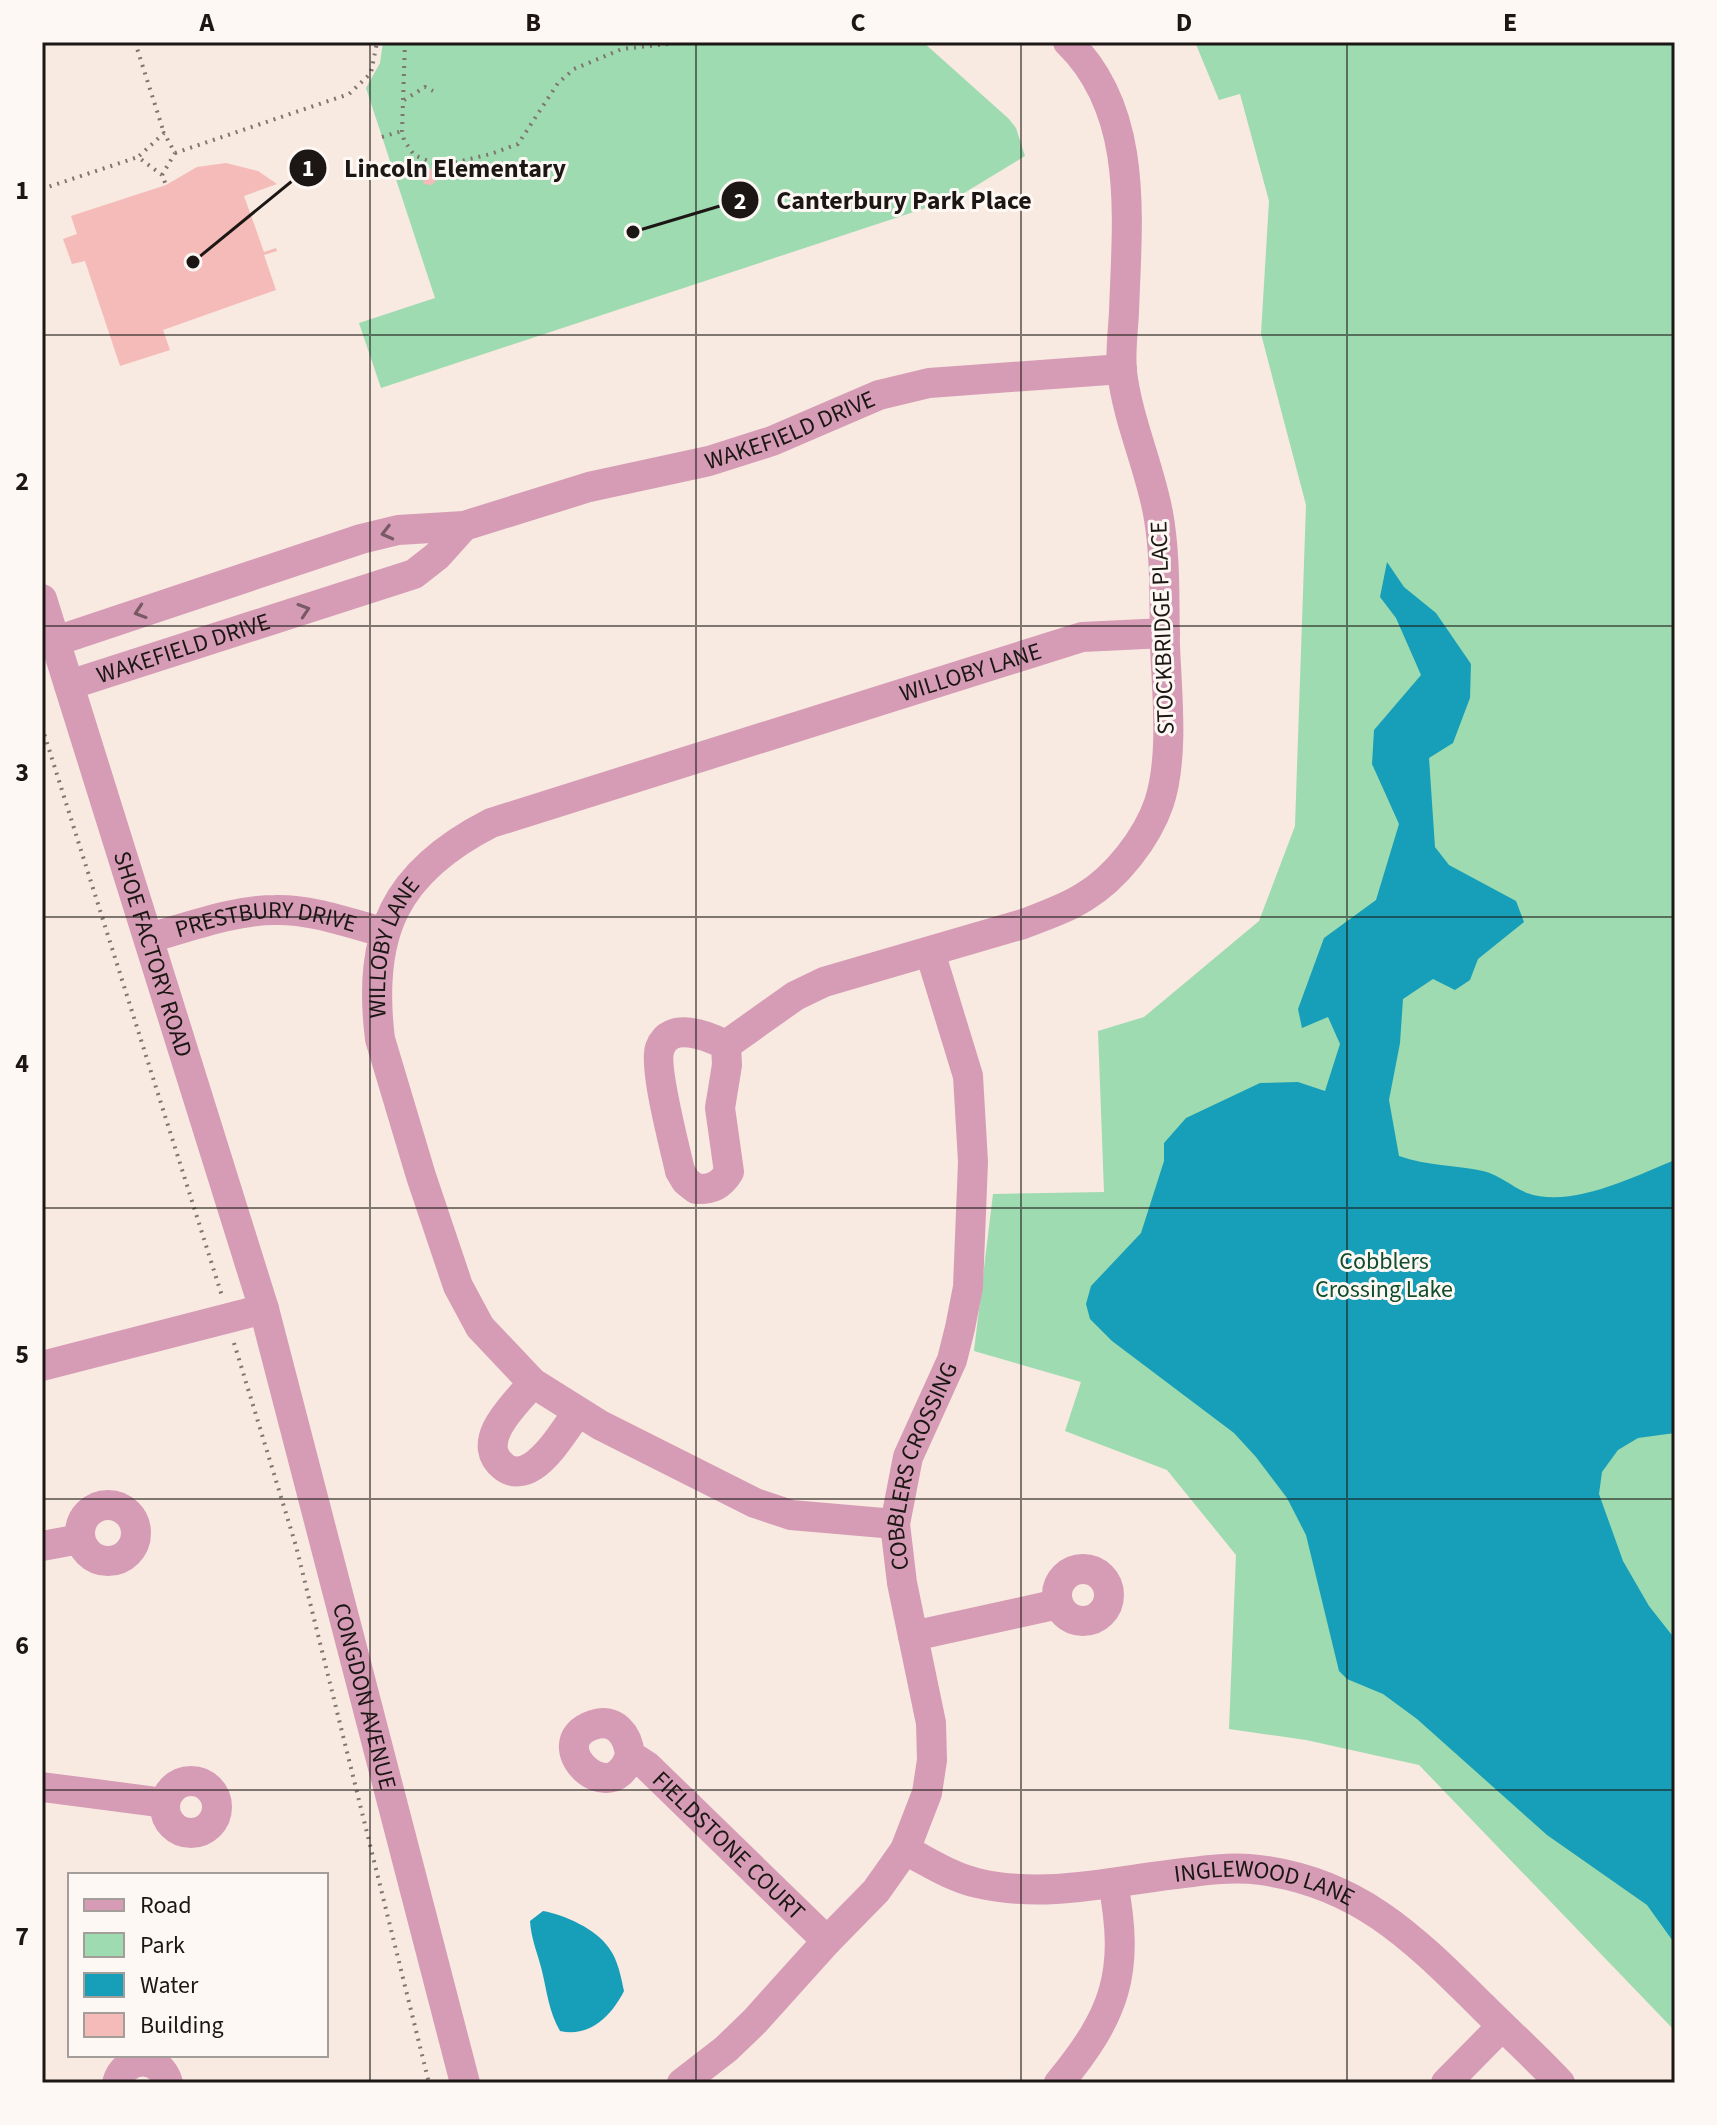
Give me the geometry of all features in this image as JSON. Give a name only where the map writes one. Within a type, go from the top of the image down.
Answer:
[{"type":"street","name":"STOCKBRIDGE PLACE","points":[[726,1045],[795,996],[824,982],[1055,912],[1086,896],[1111,875],[1131,852],[1159,804],[1168,735],[1164,557],[1158,512],[1134,433],[1122,369],[1128,201],[1123,154],[1113,116],[1100,85],[1068,42]]},
{"type":"street","name":"WAKEFIELD DRIVE","points":[[56,641],[361,539],[398,530],[464,526],[589,487],[742,452],[879,395],[904,388],[929,383],[1122,369]]},
{"type":"street","name":"WAKEFIELD DRIVE","points":[[69,685],[414,574],[437,556],[464,526]]},
{"type":"street","name":"SHOE FACTORY ROAD","points":[[42,599],[264,1309]]},
{"type":"street","name":"WILLOBY LANE","points":[[895,1524],[791,1515],[755,1503],[578,1412],[533,1383],[480,1327],[458,1286],[440,1235],[380,1039],[376,973],[383,932],[419,874],[462,838],[491,823],[1082,637],[1165,633]]},
{"type":"street","name":"PRESTBURY DRIVE","points":[[149,938],[244,913],[279,909],[383,932]]},
{"type":"street","name":"COBBLERS CROSSING","points":[[682,2083],[726,2049],[755,2021],[876,1891],[905,1850],[927,1793],[932,1760],[931,1723],[898,1560],[895,1524],[908,1457],[952,1360],[960,1328],[968,1287],[973,1162],[968,1076],[930,952]]},
{"type":"street","points":[[682,1032],[710,1037],[726,1045],[727,1065],[720,1108],[729,1172],[724,1181],[715,1187],[696,1189],[680,1171],[658,1054],[660,1045],[666,1039],[682,1032]]},
{"type":"street","points":[[42,1366],[264,1309]]},
{"type":"street","name":"CONGDON AVENUE","points":[[264,1309],[465,2083]]},
{"type":"street","points":[[533,1383],[494,1435],[492,1446],[503,1467],[518,1472],[533,1466],[578,1412]]},
{"type":"street","points":[[42,1546],[80,1539]]},
{"type":"street","points":[[913,1636],[1058,1604]]},
{"type":"street","name":"FIELDSTONE COURT","points":[[630,1755],[647,1766],[827,1941]]},
{"type":"street","points":[[42,1787],[165,1803]]},
{"type":"street","name":"INGLEWOOD LANE","points":[[905,1850],[952,1875],[999,1888],[1029,1891],[1220,1869],[1258,1869],[1304,1879],[1352,1898],[1398,1927],[1560,2083]]},
{"type":"street","points":[[1059,2083],[1101,2027],[1114,1994],[1119,1957],[1119,1920],[1113,1883]]},
{"type":"street","points":[[1446,2083],[1502,2026]]},
{"type":"street","points":[[117,2083],[125,2067],[138,2061],[153,2063],[160,2068],[168,2083]]},
{"type":"path","points":[[135,42],[164,133],[175,153]]},
{"type":"path","points":[[162,175],[175,153],[349,94],[363,84],[371,73],[377,42]]},
{"type":"path","points":[[405,42],[404,140],[414,155],[440,166],[518,144],[558,83],[574,69],[622,49],[686,42]]},
{"type":"path","points":[[404,100],[425,87],[433,91]]},
{"type":"path","points":[[382,137],[402,131]]},
{"type":"path","points":[[42,189],[138,157],[164,133]]},
{"type":"path","points":[[138,157],[162,175],[166,185]]},
{"type":"path","points":[[42,727],[223,1302]]},
{"type":"path","points":[[232,1336],[296,1546],[429,2083]]},
{"type":"green space","points":[[383,42],[923,42],[1009,119],[1016,128],[1025,156],[956,198],[381,388],[359,323],[435,298],[366,88],[380,63]]},
{"type":"green space","name":"Cobblers Crossing Lake","points":[[1195,42],[1675,42],[1675,2031],[1419,1765],[1306,1740],[1229,1729],[1236,1555],[1167,1470],[1065,1431],[1081,1382],[974,1351],[993,1194],[1104,1192],[1098,1031],[1144,1017],[1259,921],[1295,826],[1306,505],[1261,334],[1269,201],[1240,94],[1219,100]]},
{"type":"water","name":"Cobblers Crossing Lake","points":[[1387,562],[1404,587],[1436,613],[1471,664],[1470,698],[1453,743],[1429,758],[1435,847],[1449,865],[1516,901],[1524,922],[1478,959],[1470,980],[1455,990],[1433,979],[1403,999],[1400,1043],[1389,1100],[1399,1156],[1483,1171],[1527,1193],[1544,1197],[1583,1194],[1675,1160],[1675,1433],[1638,1438],[1618,1450],[1602,1472],[1599,1494],[1623,1561],[1649,1606],[1675,1639],[1675,1944],[1647,1905],[1547,1835],[1417,1719],[1383,1694],[1347,1679],[1339,1671],[1306,1535],[1287,1498],[1234,1433],[1112,1341],[1090,1319],[1086,1304],[1091,1286],[1141,1233],[1164,1161],[1164,1143],[1186,1118],[1260,1083],[1298,1082],[1325,1091],[1340,1044],[1328,1017],[1302,1028],[1298,1009],[1324,938],[1376,900],[1399,824],[1372,764],[1374,730],[1421,675],[1396,618],[1380,597]]},
{"type":"water","points":[[543,1911],[570,1919],[588,1929],[603,1941],[617,1963],[624,1991],[606,2016],[590,2028],[560,2031],[553,2017],[530,1921]]},
{"type":"building","points":[[226,163],[258,171],[277,184],[244,196],[264,252],[276,248],[277,251],[264,255],[276,290],[163,330],[170,350],[120,366],[85,261],[72,264],[63,239],[77,234],[71,216],[166,185],[197,167]]},
{"type":"building","points":[[427,168],[436,170],[439,177],[432,185],[424,184],[421,174]]},
{"type":"place","name":"Canterbury Park Place","points":[[633,232]]},
{"type":"place","name":"Lincoln Elementary","points":[[193,262]]}]
